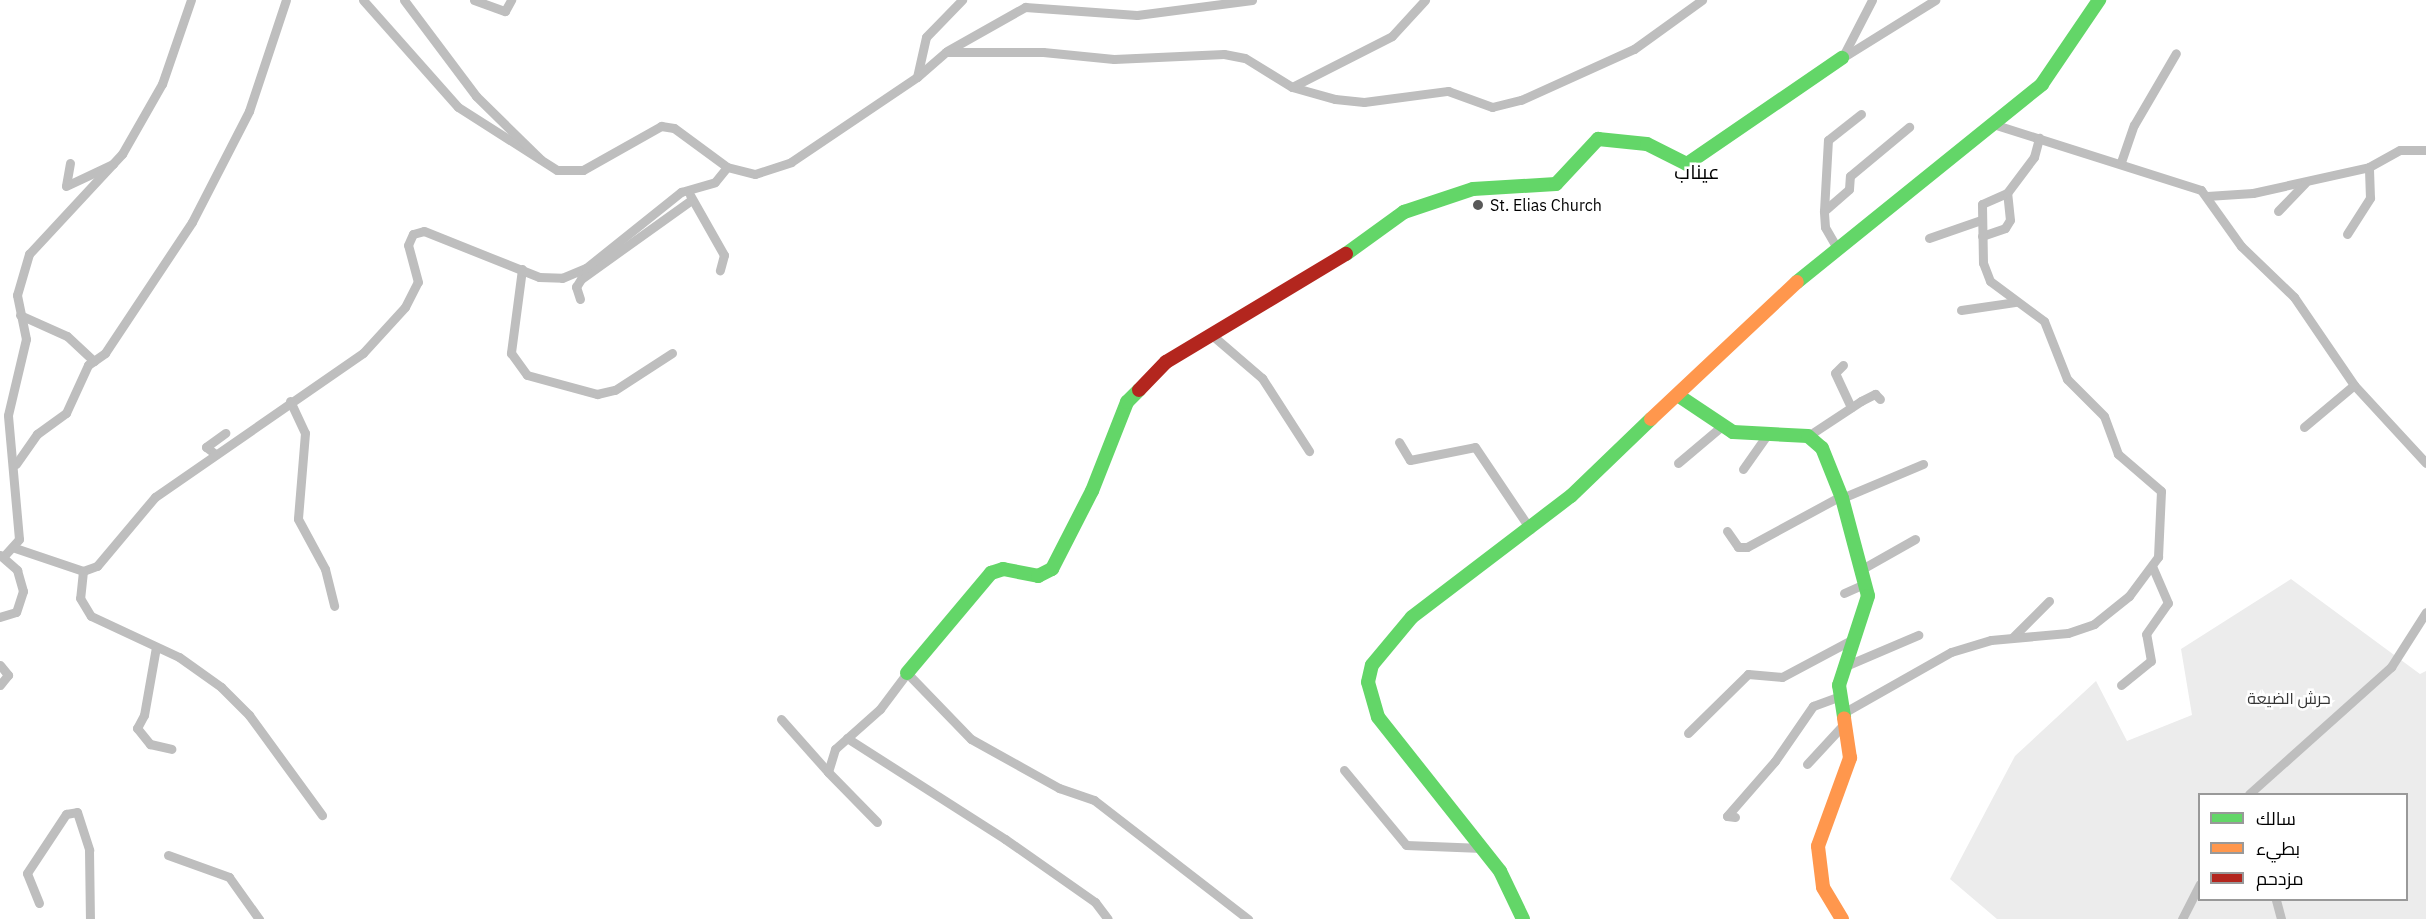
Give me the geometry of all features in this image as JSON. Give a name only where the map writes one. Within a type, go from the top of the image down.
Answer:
[{"type":"street","points":[[15,548],[16,464],[10,443],[10,397],[26,339],[17,295],[28,254],[113,164],[152,105],[191,0]]},
{"type":"street","points":[[16,464],[37,434],[66,413],[93,361],[105,353],[217,179],[252,101],[286,0]]},
{"type":"street","points":[[363,0],[387,21],[436,87],[557,170],[583,170],[661,126],[674,128],[727,167],[755,174],[791,162],[917,77],[946,52],[1025,7],[1137,15],[1252,0]]},
{"type":"street","points":[[404,0],[476,96],[542,161]]},
{"type":"street","points":[[474,0],[505,11],[511,0]]},
{"type":"street","points":[[917,77],[926,37],[962,0]]},
{"type":"street","points":[[1292,87],[1392,36],[1425,0]]},
{"type":"street","points":[[946,52],[1043,52],[1114,59],[1235,55],[1292,87],[1352,101],[1448,91],[1504,106],[1634,49],[1702,0]]},
{"type":"street","points":[[1842,58],[1872,0]]},
{"type":"street","points":[[828,772],[835,750],[880,708],[991,573],[1003,569],[1038,576],[1052,569],[1135,390],[1166,362],[1326,270],[1404,212],[1473,189],[1556,184],[1598,139],[1647,144],[1687,164],[1842,58],[1935,0]]},
{"type":"street","points":[[1523,919],[1510,888],[1482,848],[1383,726],[1368,682],[1372,665],[1412,617],[1530,529],[1679,396],[1765,308],[1996,125],[2042,84],[2099,0]]},
{"type":"street","points":[[2121,162],[2134,125],[2176,53]]},
{"type":"street","points":[[1838,248],[1825,227],[1828,140],[1861,114]]},
{"type":"street","points":[[1996,125],[2190,184],[2208,196],[2241,246],[2294,297],[2354,385],[2426,463]]},
{"type":"street","points":[[1824,211],[1849,189],[1850,176],[1909,127]]},
{"type":"street","points":[[1807,764],[1846,717],[1951,652],[2013,637],[2068,633],[2094,624],[2129,596],[2152,566],[2161,542],[2161,491],[2118,454],[2104,416],[2067,379],[2044,321],[1990,281],[1982,236],[1982,204],[2007,193],[2034,157],[2038,138]]},
{"type":"street","points":[[2208,196],[2306,182],[2369,167],[2400,150],[2426,150]]},
{"type":"street","points":[[70,163],[66,186],[113,164]]},
{"type":"street","points":[[0,617],[16,612],[23,591],[17,570],[1,556],[15,548],[83,571],[97,566],[155,497],[214,453],[363,353],[405,307],[418,282],[408,245],[413,234],[424,231],[539,277],[571,276],[681,192],[715,182],[727,167]]},
{"type":"street","points":[[2347,234],[2370,198],[2369,167]]},
{"type":"street","points":[[2278,211],[2306,182]]},
{"type":"street","points":[[580,299],[576,287],[581,279],[690,201],[696,189]]},
{"type":"street","points":[[1982,236],[2004,228],[2010,220],[2007,193]]},
{"type":"street","points":[[690,201],[720,245],[720,270]]},
{"type":"street","points":[[1929,238],[1981,220]]},
{"type":"street","points":[[522,269],[511,353],[527,375],[597,394],[615,390],[672,353]]},
{"type":"street","points":[[1961,310],[2018,302]]},
{"type":"street","points":[[20,315],[67,336],[93,361]]},
{"type":"street","points":[[1213,336],[1262,378],[1309,451]]},
{"type":"street","points":[[1844,365],[1835,373],[1851,408]]},
{"type":"street","points":[[2304,427],[2354,385]]},
{"type":"street","points":[[1679,396],[1722,426],[1767,435],[1808,436],[1875,394],[1880,399]]},
{"type":"street","points":[[291,401],[305,434],[298,519],[325,569],[334,606]]},
{"type":"street","points":[[1677,463],[1722,426]]},
{"type":"street","points":[[214,453],[206,447],[225,433]]},
{"type":"street","points":[[1743,469],[1767,435]]},
{"type":"street","points":[[1808,436],[1822,448],[1842,497],[1864,576],[1868,605],[1843,667],[1840,696],[1846,717],[1850,758],[1818,846],[1823,887],[1842,919]]},
{"type":"street","points":[[1399,442],[1410,460],[1475,447],[1530,529]]},
{"type":"street","points":[[0,450],[10,443]]},
{"type":"street","points":[[1727,531],[1738,547],[1747,547],[1842,497],[1923,464]]},
{"type":"street","points":[[1844,593],[1915,539]]},
{"type":"street","points":[[2121,685],[2151,661],[2146,634],[2168,603],[2152,566]]},
{"type":"street","points":[[83,571],[80,598],[91,616],[200,670],[238,701],[322,815]]},
{"type":"street","points":[[2013,637],[2049,601]]},
{"type":"street","points":[[2251,793],[2391,668],[2426,612]]},
{"type":"street","points":[[1843,667],[1918,635]]},
{"type":"street","points":[[1688,733],[1748,674],[1782,677],[1855,638]]},
{"type":"street","points":[[156,647],[144,715],[137,728],[150,744],[171,749]]},
{"type":"street","points":[[0,665],[8,675],[0,686]]},
{"type":"street","points":[[907,673],[971,739],[1059,788],[1094,800],[1248,919]]},
{"type":"street","points":[[1735,817],[1727,816],[1775,761],[1813,706],[1840,696]]},
{"type":"street","points":[[781,719],[877,822]]},
{"type":"street","points":[[847,738],[1005,839],[1095,902],[1108,919]]},
{"type":"street","points":[[1344,770],[1406,844],[1482,848]]},
{"type":"street","points":[[39,903],[27,873],[66,814],[77,812],[88,850],[90,919]]},
{"type":"street","points":[[168,855],[229,877],[259,919]]},
{"type":"street","points":[[2182,919],[2198,886]]},
{"type":"street","points":[[2279,901],[2281,919]]},
{"type":"green space","name":"حرش الضيعة","points":[[2291,579],[2420,674],[2426,671],[2426,919],[1997,919],[1950,879],[2015,756],[2096,681],[2127,741],[2192,715],[2181,649]]},
{"type":"traffic: fast","points":[[1797,282],[2042,84],[2099,0]]},
{"type":"traffic: fast","points":[[1346,254],[1404,212],[1473,189],[1556,184],[1598,139],[1647,144],[1687,164],[1842,58]]},
{"type":"traffic: fast","points":[[907,673],[991,573],[1003,569],[1038,576],[1052,569],[1092,491],[1127,402],[1139,390]]},
{"type":"traffic: fast","points":[[1679,396],[1733,432],[1808,436],[1822,448],[1842,498],[1868,596],[1839,685],[1844,718]]},
{"type":"traffic: fast","points":[[1523,919],[1500,871],[1378,717],[1368,682],[1372,665],[1412,617],[1571,496],[1651,419]]},
{"type":"traffic: slow","points":[[1651,419],[1797,282]]},
{"type":"traffic: slow","points":[[1842,919],[1823,887],[1818,846],[1850,758],[1844,718]]},
{"type":"traffic: jam","points":[[1139,390],[1166,362],[1346,254]]},
{"type":"place","name":"St. Elias Church","points":[[1478,205]]},
{"type":"district","name":"عيناب","points":[[1697,171]]}]
